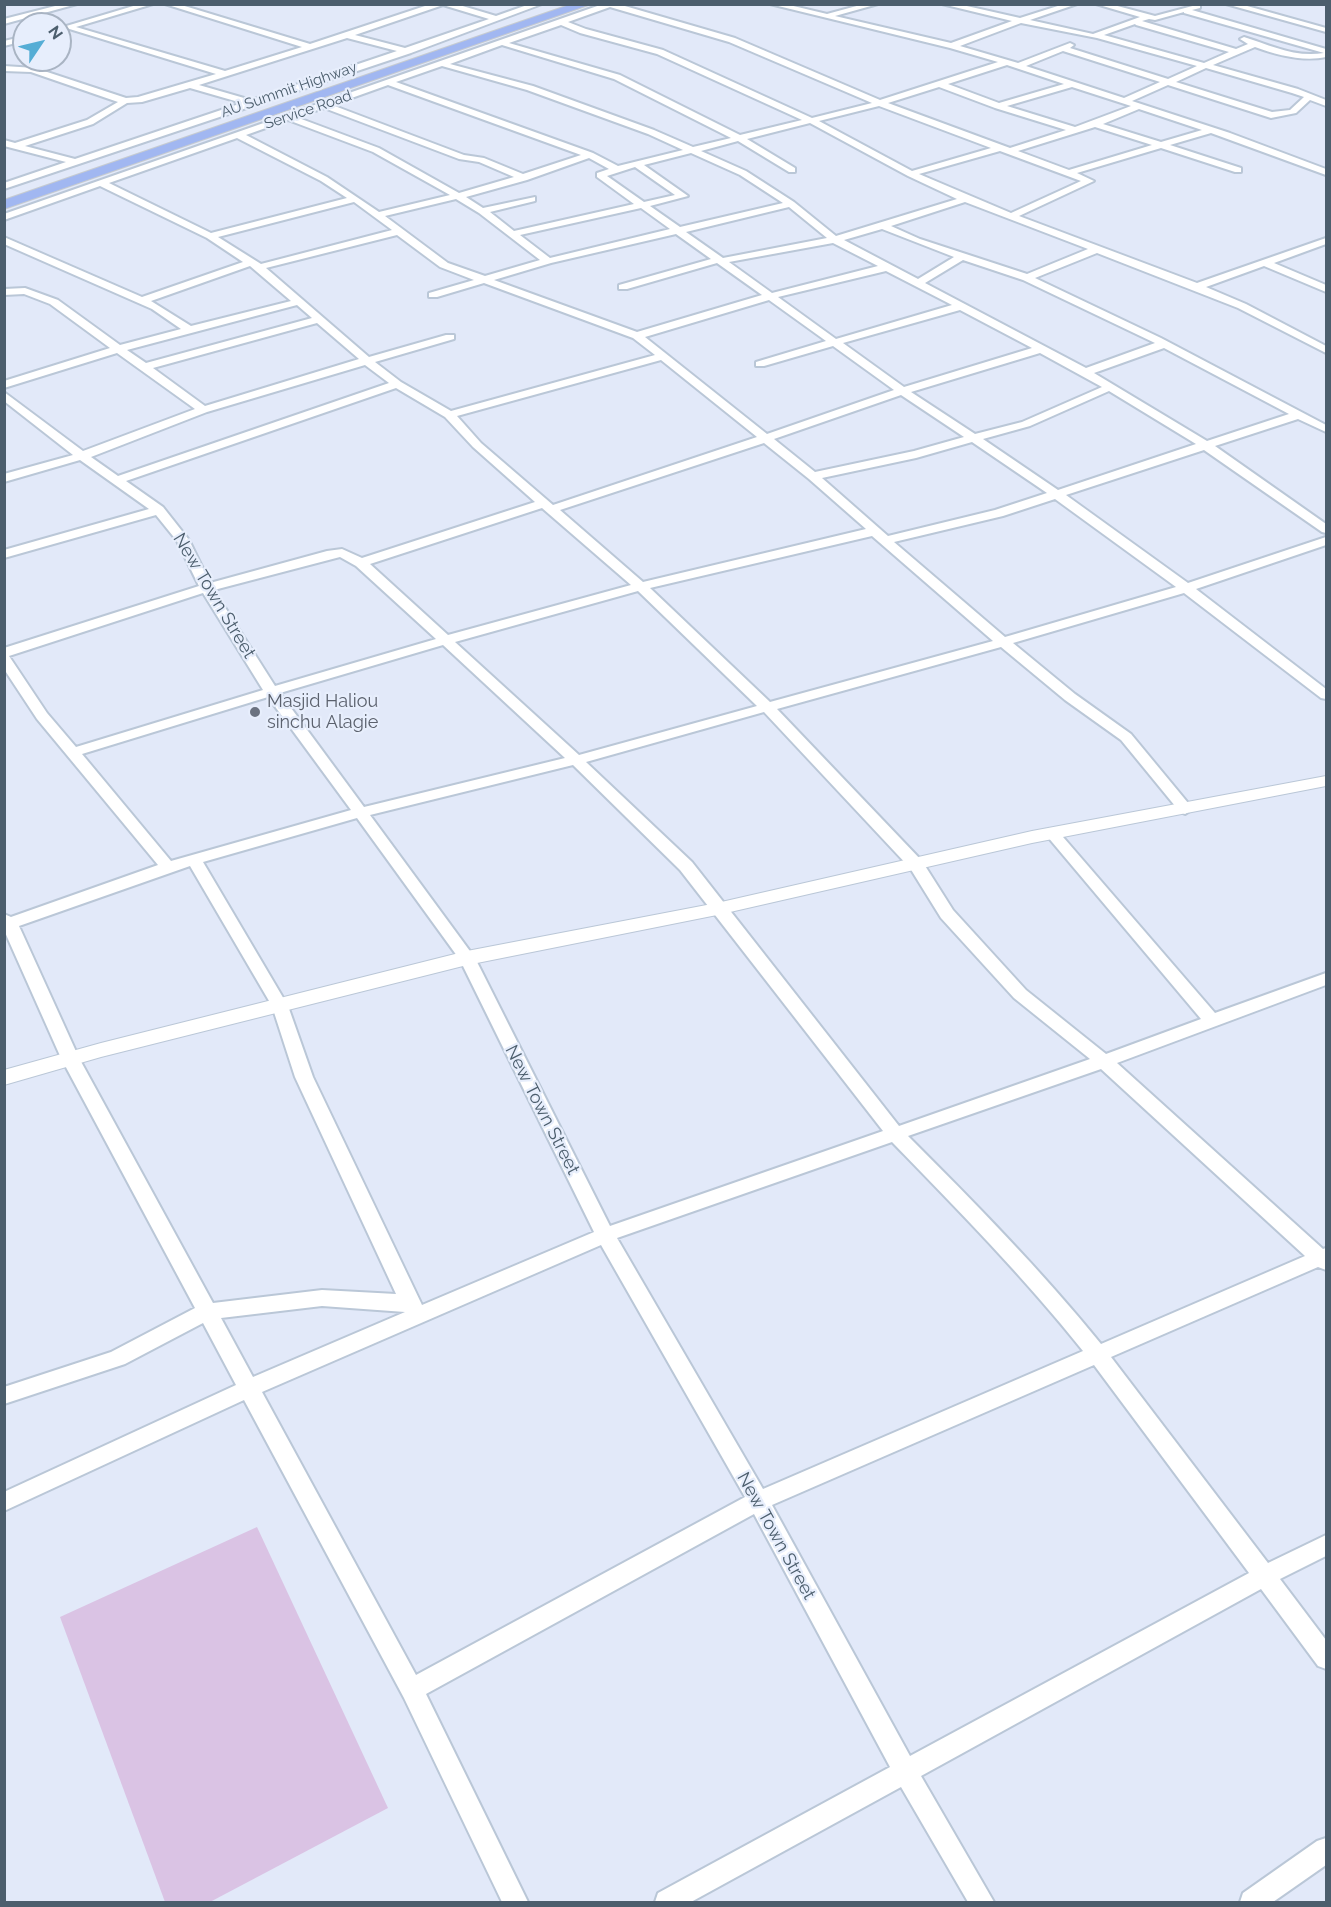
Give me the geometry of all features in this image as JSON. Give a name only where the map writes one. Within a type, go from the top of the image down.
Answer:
[{"type":"main road","name":"AU Summit Highway","points":[[4,198],[566,4]]},
{"type":"main road","name":"AU Summit Highway","points":[[4,205],[585,4]]},
{"type":"street","points":[[4,22],[74,4]]},
{"type":"street","points":[[72,26],[150,4]]},
{"type":"street","points":[[168,4],[310,47]]},
{"type":"street","points":[[4,69],[32,70],[125,101],[139,100],[440,4]]},
{"type":"street","points":[[446,4],[497,19]]},
{"type":"street","name":"Service Road","points":[[4,186],[408,51],[539,4]]},
{"type":"street","points":[[773,4],[952,46],[1008,62],[1211,130],[1326,172]]},
{"type":"street","points":[[827,16],[874,4]]},
{"type":"street","points":[[945,4],[1094,35],[1326,103]]},
{"type":"street","points":[[952,46],[1074,4]]},
{"type":"street","points":[[1100,4],[1146,17],[1162,17],[1202,4]]},
{"type":"street","points":[[1230,4],[1326,31]]},
{"type":"street","points":[[612,5],[732,40],[880,103],[1089,181],[1010,217]]},
{"type":"street","name":"Service Road","points":[[4,217],[612,5]]},
{"type":"street","points":[[93,8],[109,15]]},
{"type":"street","points":[[1187,10],[1303,43],[1326,53]]},
{"type":"street","points":[[1018,66],[1146,17]]},
{"type":"street","points":[[1132,21],[1234,51]]},
{"type":"street","points":[[561,22],[583,31],[660,52],[812,121],[911,174],[965,199],[1197,287],[1242,306],[1326,350]]},
{"type":"street","points":[[1253,29],[1246,33],[1244,39],[1254,44],[1310,58],[1326,53]]},
{"type":"street","points":[[72,30],[225,74]]},
{"type":"street","points":[[1280,50],[1303,43],[1326,31]]},
{"type":"street","points":[[346,35],[408,51]]},
{"type":"street","points":[[502,43],[617,76],[632,86],[740,139],[792,170]]},
{"type":"street","points":[[1125,101],[1254,44]]},
{"type":"street","points":[[1062,48],[1271,115],[1283,116],[1302,107],[1312,98],[1326,94]]},
{"type":"street","points":[[1008,62],[880,103],[617,169],[600,176],[973,440],[1056,494],[1186,588],[1326,695]]},
{"type":"street","points":[[443,64],[530,88],[651,132],[743,173],[790,204],[834,239],[1086,372],[1204,444],[1326,529]]},
{"type":"street","points":[[390,83],[590,155],[617,169]]},
{"type":"street","points":[[940,84],[998,106],[1074,130]]},
{"type":"street","points":[[998,106],[1072,84]]},
{"type":"street","points":[[190,85],[266,109]]},
{"type":"street","points":[[16,146],[90,122],[125,101]]},
{"type":"street","points":[[324,105],[462,157],[481,160],[524,178]]},
{"type":"street","points":[[911,174],[1095,124],[1138,106]]},
{"type":"street","points":[[287,117],[375,150],[416,170],[482,212],[548,261]]},
{"type":"street","points":[[1095,124],[1238,170]]},
{"type":"street","points":[[1069,173],[1211,130]]},
{"type":"street","points":[[238,135],[324,179],[378,215],[444,265],[637,336],[813,476],[942,591],[1070,697],[1126,737],[1185,808]]},
{"type":"street","points":[[4,143],[76,162]]},
{"type":"street","points":[[378,215],[524,178],[590,155]]},
{"type":"street","points":[[513,234],[681,198],[683,195],[637,164]]},
{"type":"street","points":[[101,183],[210,236],[255,264],[366,360],[397,384],[449,415],[477,445],[640,586],[768,708],[916,865],[947,914],[1020,994],[1104,1061],[1324,1258],[758,1501],[412,1690]]},
{"type":"street","points":[[623,287],[719,261],[834,239],[883,226],[965,199]]},
{"type":"street","points":[[210,236],[258,222],[356,200]]},
{"type":"street","points":[[482,212],[532,200]]},
{"type":"street","points":[[433,295],[548,261],[679,232],[790,204]]},
{"type":"street","points":[[883,226],[917,241],[1027,278],[1164,344],[1326,429]]},
{"type":"street","points":[[140,301],[255,264],[400,231]]},
{"type":"street","points":[[4,240],[156,307],[188,329]]},
{"type":"street","points":[[1197,287],[1326,241]]},
{"type":"street","points":[[1027,278],[1097,249]]},
{"type":"street","points":[[919,283],[963,255]]},
{"type":"street","points":[[1265,263],[1326,288]]},
{"type":"street","points":[[637,336],[771,296],[888,267]]},
{"type":"street","points":[[4,292],[25,291],[54,302],[203,410]]},
{"type":"street","points":[[4,385],[120,348],[298,302]]},
{"type":"street","points":[[760,364],[961,306]]},
{"type":"street","points":[[145,367],[317,320]]},
{"type":"street","points":[[4,478],[82,456],[203,410],[284,384],[450,337]]},
{"type":"street","points":[[1086,372],[1164,344]]},
{"type":"street","points":[[361,563],[767,438],[865,402],[1041,349]]},
{"type":"street","points":[[449,415],[665,356]]},
{"type":"street","points":[[117,480],[397,384]]},
{"type":"street","points":[[813,476],[973,440],[1026,424],[1110,387]]},
{"type":"street","name":"New Town Street","points":[[4,395],[82,456],[159,510],[183,540],[206,588],[272,692],[466,958],[605,1235],[758,1501],[906,1773],[982,1902]]},
{"type":"street","points":[[74,752],[447,640],[763,554],[881,536],[987,516],[1301,414]]},
{"type":"street","points":[[4,554],[159,510]]},
{"type":"street","points":[[514,1902],[412,1690],[70,1058],[8,927],[168,867],[359,813],[576,760],[1003,642],[1186,588],[1326,541]]},
{"type":"street","points":[[4,652],[206,588],[342,553],[361,563],[576,760],[686,866],[717,909],[895,1134],[987,1227],[1057,1304],[1326,1658]]},
{"type":"street","points":[[4,658],[42,716],[168,867]]},
{"type":"street","points":[[4,1078],[70,1058],[466,958],[717,909],[1052,833],[1326,781]]},
{"type":"street","points":[[1052,833],[1212,1022]]},
{"type":"street","points":[[195,861],[280,1006],[304,1077],[414,1310]]},
{"type":"street","points":[[4,1502],[414,1310],[605,1235],[1104,1061],[1326,980]]},
{"type":"street","points":[[4,1396],[118,1358],[208,1311],[322,1298],[414,1310]]},
{"type":"street","points":[[667,1902],[1265,1575],[1326,1545]]},
{"type":"street","points":[[1252,1902],[1326,1850]]},
{"type":"shaded area","points":[[257,1527],[388,1808],[210,1902],[165,1902],[60,1617]]},
{"type":"place","name":"Masjid Haliou sinchu Alagie","points":[[255,712]]}]
